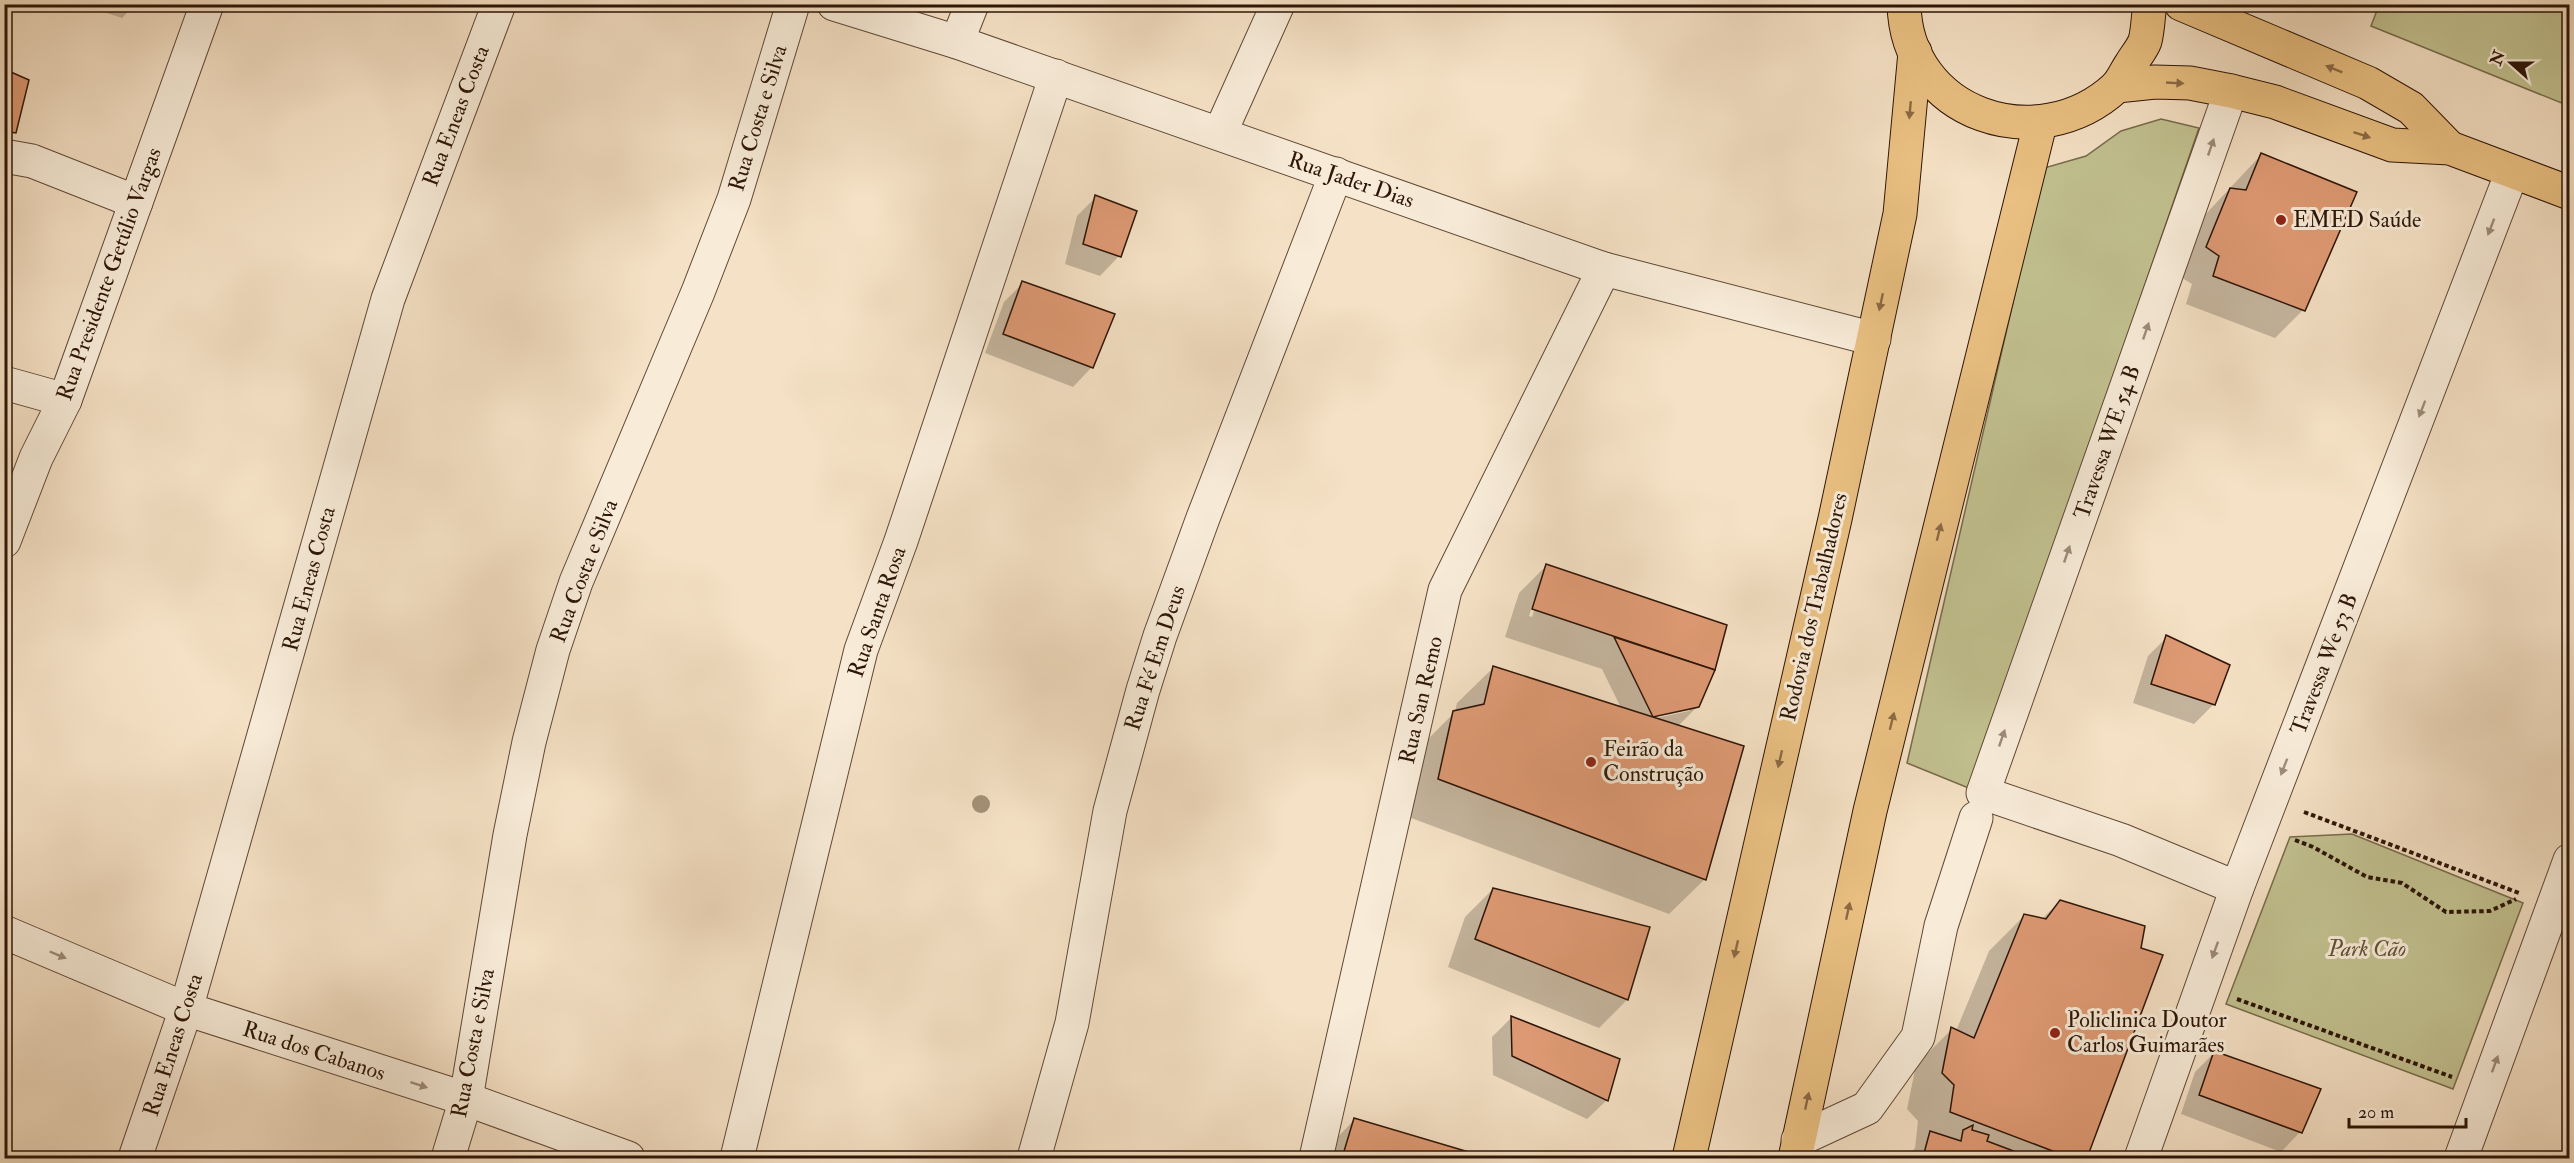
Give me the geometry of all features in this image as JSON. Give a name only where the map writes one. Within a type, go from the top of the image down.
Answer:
[{"type":"main road","points":[[1904,4],[1905,19],[1915,52],[1931,78],[1953,100],[1980,115],[2010,123],[2040,123],[2082,111],[2117,86],[2145,42],[2150,4]]},
{"type":"main road","points":[[2181,4],[2368,82],[2411,108],[2451,148]]},
{"type":"main road","name":"Rodovia dos Trabalhadores","points":[[1689,1158],[1874,339],[1900,214],[1915,52]]},
{"type":"main road","points":[[2117,86],[2155,82],[2190,83],[2231,91],[2275,102],[2392,145],[2451,148],[2570,193]]},
{"type":"main road","points":[[1797,1149],[1870,811],[2040,123]]},
{"type":"street","name":"Rua Presidente Getúlio Vargas","points":[[4,541],[36,458],[64,400],[207,4]]},
{"type":"street","name":"Rua Eneas Costa","points":[[135,1158],[186,1009],[388,299],[499,4]]},
{"type":"street","name":"Rua Costa e Silva","points":[[448,1158],[466,1100],[510,835],[529,742],[553,650],[576,582],[698,292],[734,199],[793,4]]},
{"type":"street","name":"Rua Jader Dias","points":[[834,4],[957,42],[1604,268],[1874,339]]},
{"type":"street","points":[[957,42],[972,4]]},
{"type":"street","points":[[1220,134],[1278,4]]},
{"type":"street","name":"Rua Santa Rosa","points":[[737,1158],[861,650],[901,541],[1056,76]]},
{"type":"street","name":"Travessa WE 54 B","points":[[1797,1149],[1867,1108],[1918,1037],[1941,926],[1980,806],[2231,91]]},
{"type":"street","points":[[4,156],[32,161],[136,201]]},
{"type":"street","name":"Travessa We 53 B","points":[[2141,1158],[2237,888],[2512,172]]},
{"type":"street","name":"Rua Fé Em Deus","points":[[1034,1158],[1072,1023],[1110,811],[1146,679],[1203,518],[1336,174]]},
{"type":"street","name":"Rua San Remo","points":[[1316,1158],[1445,591],[1604,268]]},
{"type":"street","points":[[4,383],[64,400]]},
{"type":"street","points":[[1980,806],[2121,840],[2237,888]]},
{"type":"street","points":[[2461,1158],[2570,860]]},
{"type":"street","name":"Rua dos Cabanos","points":[[4,932],[186,1009],[466,1100],[628,1158]]},
{"type":"path","points":[[2266,813],[2525,895],[2490,911],[2446,912],[2402,883],[2367,877],[2313,847],[2266,813]]},
{"type":"path","points":[[2202,986],[2485,1089]]},
{"type":"green space","points":[[2379,5],[2569,5],[2569,106],[2371,26]]},
{"type":"green space","points":[[2161,119],[2199,128],[1971,789],[1907,763],[2044,168],[2086,156],[2121,131]]},
{"type":"green space","name":"Park Cão","points":[[2352,834],[2523,903],[2453,1089],[2226,1004],[2290,837]]},
{"type":"building","points":[[4,69],[29,80],[16,133],[4,131]]},
{"type":"building","name":"EMED Saúde","points":[[2261,153],[2357,192],[2305,311],[2213,276],[2219,256],[2206,247],[2230,188],[2246,190]]},
{"type":"building","points":[[1095,195],[1137,211],[1121,257],[1083,244]]},
{"type":"building","points":[[1022,281],[1115,314],[1093,368],[1003,334]]},
{"type":"building","points":[[1546,564],[1727,625],[1715,670],[1532,609]]},
{"type":"building","points":[[2166,635],[2230,665],[2215,705],[2151,684]]},
{"type":"building","points":[[1614,637],[1715,670],[1699,707],[1653,717]]},
{"type":"building","name":"Feirão da Construção","points":[[1493,666],[1744,746],[1706,880],[1438,779],[1453,711],[1484,704]]},
{"type":"building","points":[[1493,888],[1650,927],[1628,1000],[1475,939]]},
{"type":"building","name":"Policlinica Doutor Carlos Guimarães","points":[[2060,900],[2145,926],[2141,948],[2163,955],[2087,1158],[2071,1158],[1950,1112],[1954,1085],[1942,1073],[1951,1027],[1974,1038],[2024,914],[2046,919]]},
{"type":"building","points":[[1511,1016],[1620,1059],[1608,1101],[1512,1056]]},
{"type":"building","points":[[2214,1051],[2321,1089],[2302,1133],[2199,1095]]},
{"type":"building","points":[[1354,1118],[1489,1158],[1342,1158]]},
{"type":"building","points":[[1973,1125],[1972,1130],[1989,1135],[1987,1141],[2032,1158],[1908,1158],[1909,1153],[1923,1157],[1930,1131],[1961,1141],[1963,1130]]},
{"type":"place","name":"EMED Saúde","points":[[2281,220]]},
{"type":"place","name":"Feirão da Construção","points":[[1591,762]]},
{"type":"place","name":"Policlinica Doutor Carlos Guimarães","points":[[2055,1033]]}]
